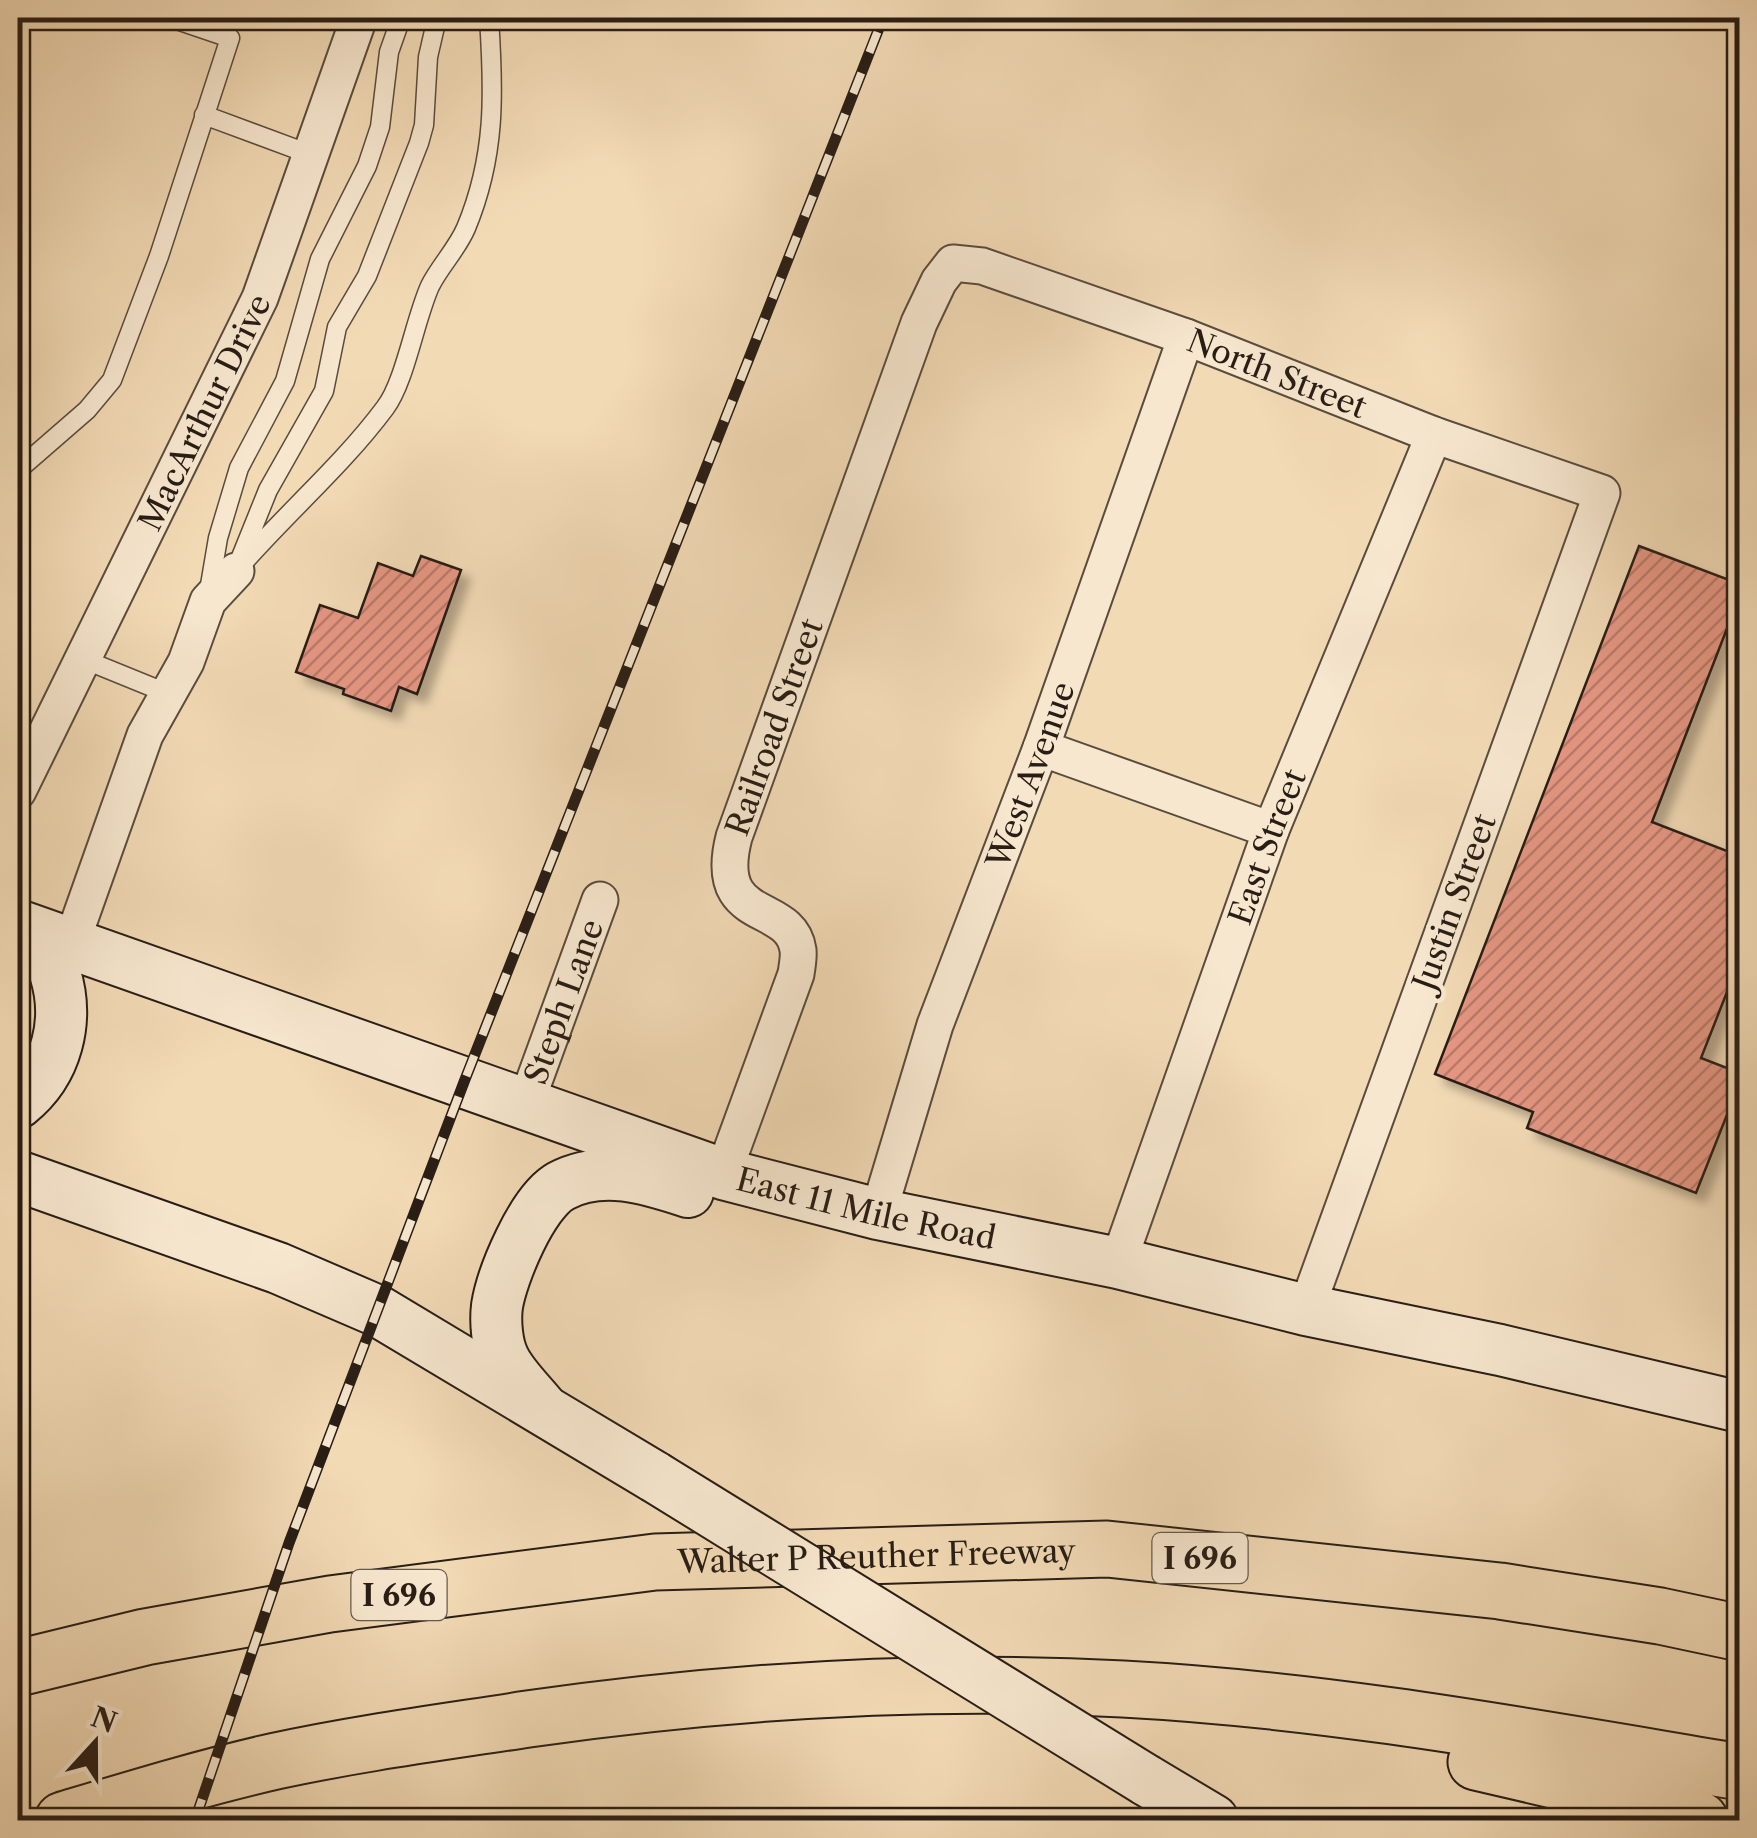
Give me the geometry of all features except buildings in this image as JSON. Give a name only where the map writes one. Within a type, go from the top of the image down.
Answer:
[{"type":"highway","name":"Walter P Reuther Freeway","points":[[18,1668],[145,1637],[330,1604],[655,1562],[1107,1549],[1500,1591],[1740,1633]]},
{"type":"highway","points":[[62,1820],[273,1762],[370,1743],[718,1696],[920,1684],[1124,1689],[1363,1712],[1740,1772]]},
{"type":"highway","points":[[1211,1697],[1592,1789],[1700,1820]]},
{"type":"main road","name":"East 11 Mile Road","points":[[40,934],[723,1174],[878,1214],[1118,1264],[1740,1407]]},
{"type":"main road","points":[[18,1103],[38,1086],[53,1060],[60,1033],[61,1000],[40,934]]},
{"type":"main road","points":[[542,1408],[504,1360],[497,1334],[497,1307],[528,1225],[561,1186],[610,1175],[648,1178],[757,1213],[904,1250],[1040,1248]]},
{"type":"main road","points":[[18,1176],[335,1291],[378,1311],[1213,1820]]},
{"type":"street","name":"MacArthur Drive","points":[[18,791],[260,298],[359,18]]},
{"type":"street","name":"North Street","points":[[953,263],[982,266],[1186,337],[1434,435],[1602,493]]},
{"type":"street","name":"Railroad Street","points":[[723,1174],[796,974],[799,951],[793,935],[748,906],[732,887],[727,862],[920,323],[939,281],[953,263]]},
{"type":"street","name":"West Avenue","points":[[878,1214],[935,1025],[1041,748],[1186,337]]},
{"type":"street","name":"East Street","points":[[1118,1264],[1271,830],[1434,435]]},
{"type":"street","name":"Justin Street","points":[[1306,1310],[1602,493]]},
{"type":"street","points":[[40,934],[186,662],[208,601],[236,571]]},
{"type":"street","points":[[1041,748],[1271,830]]},
{"type":"street","name":"Steph Lane","points":[[526,1103],[600,900]]},
{"type":"lane","points":[[18,470],[87,410],[112,380],[168,232],[230,38],[171,18]]},
{"type":"lane","points":[[208,601],[218,538],[238,468],[284,382],[320,259],[350,206],[380,126],[389,52],[400,18]]},
{"type":"lane","points":[[236,571],[268,490],[324,391],[337,327],[367,276],[419,143],[424,126],[428,56],[437,18]]},
{"type":"lane","points":[[236,571],[266,535],[344,458],[389,403],[431,285],[465,231],[478,194],[494,121],[490,18]]},
{"type":"lane","points":[[204,116],[312,155]]},
{"type":"lane","points":[[83,659],[169,694]]},
{"type":"railway","points":[[195,1820],[289,1543],[464,1082],[883,18]]}]
